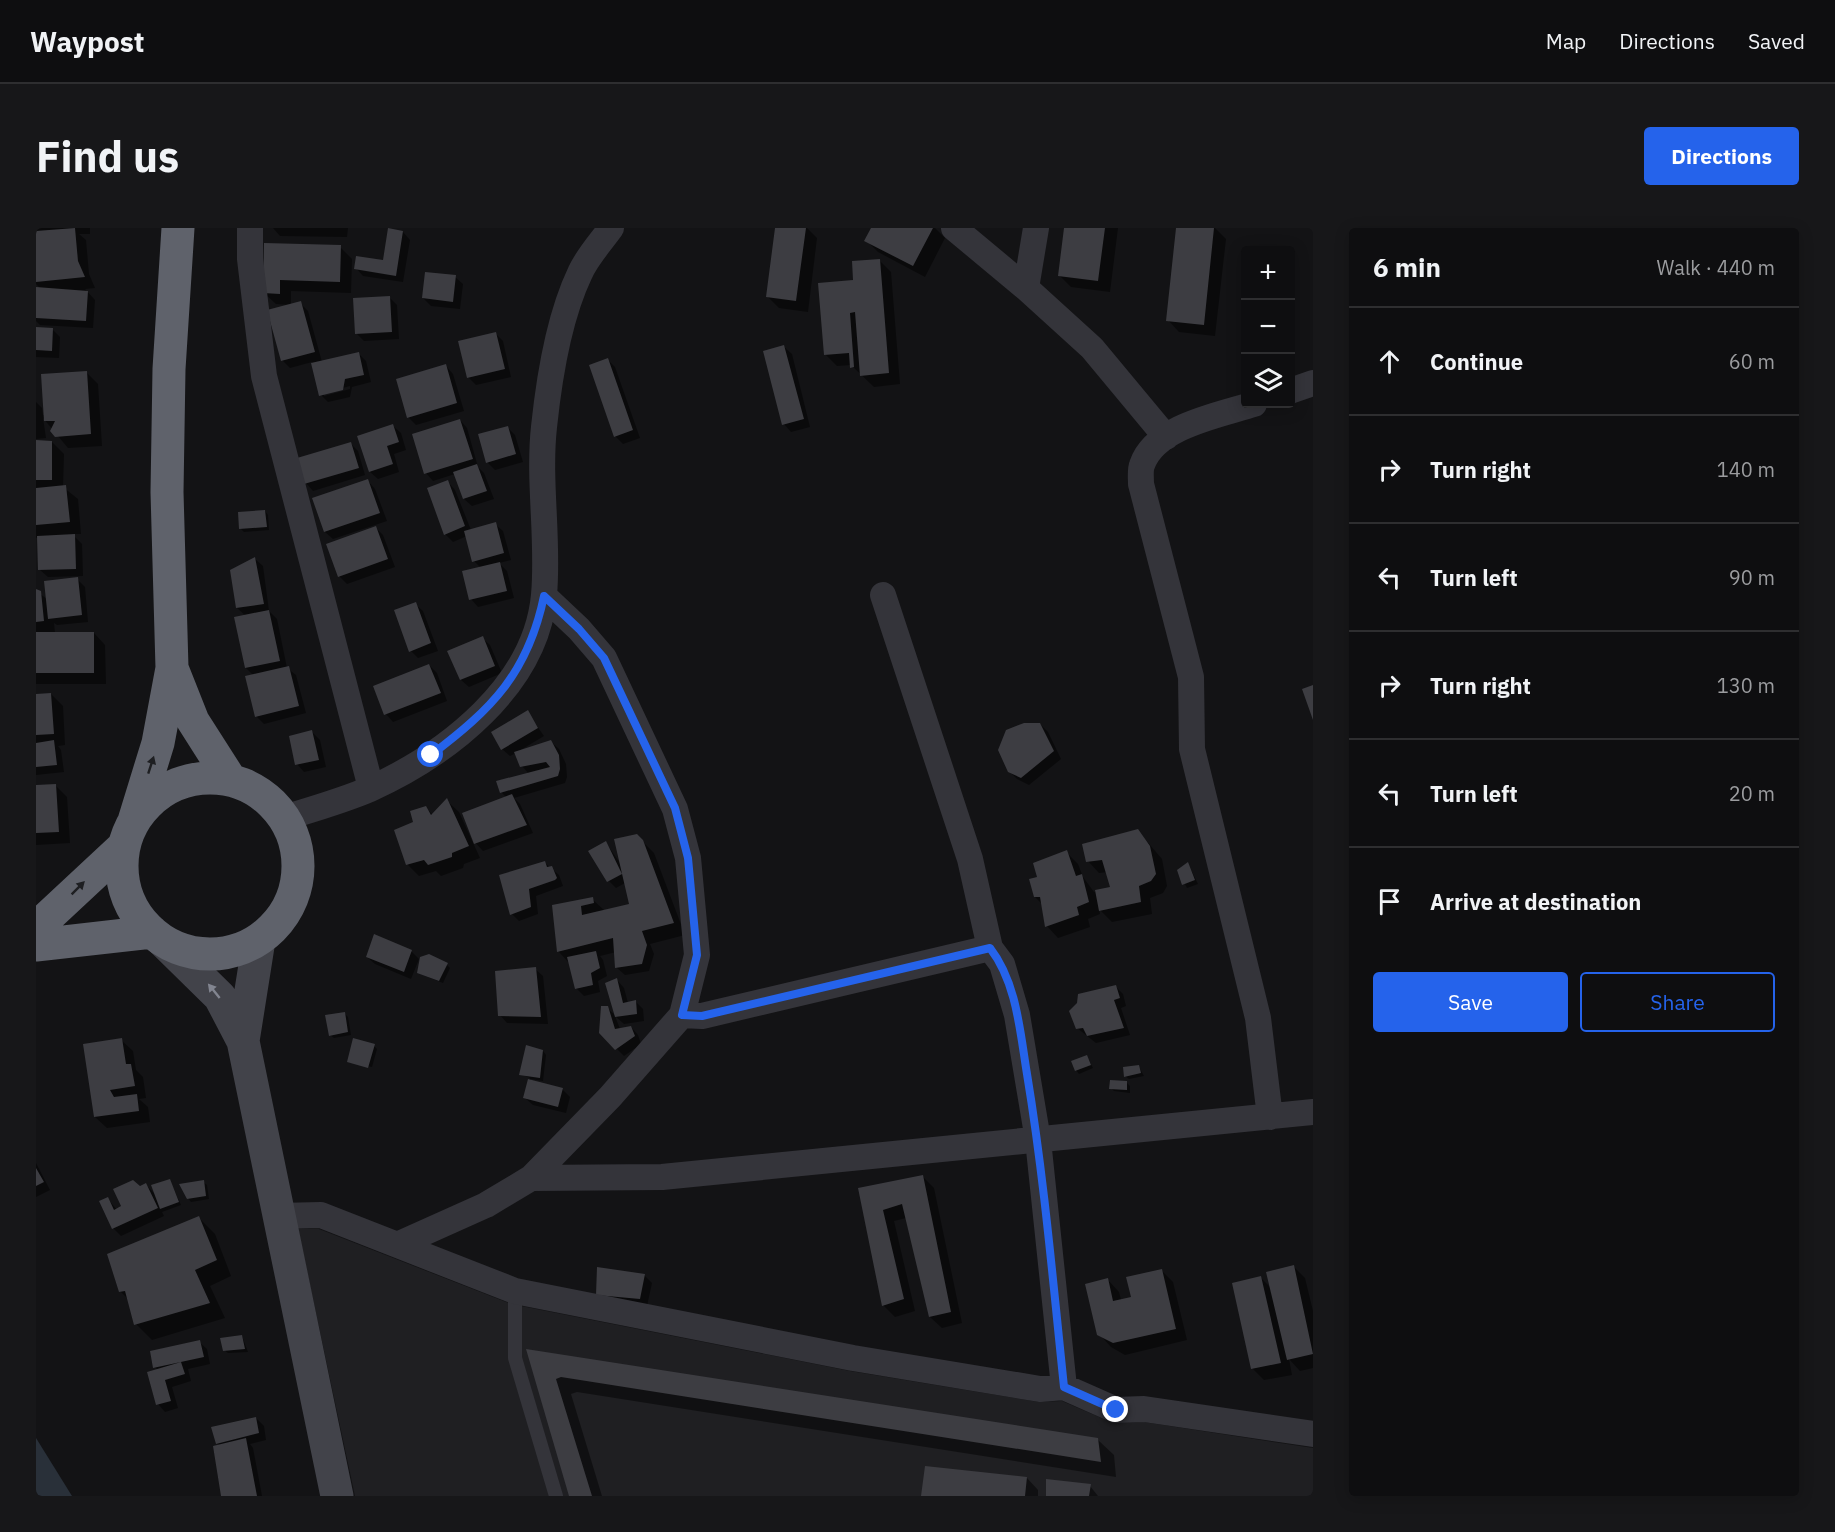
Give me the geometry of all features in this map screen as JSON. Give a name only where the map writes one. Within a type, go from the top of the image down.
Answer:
[{"type":"highway","points":[[36,928],[129,834],[152,799],[175,784],[202,777],[230,779],[261,794],[284,818],[297,850],[296,884],[283,915],[259,940],[228,952],[195,953],[157,937],[136,914],[126,893],[122,870],[129,834],[158,743],[172,668],[167,470],[169,369],[178,228]]},
{"type":"highway","points":[[172,668],[193,721],[230,779]]},
{"type":"highway","points":[[36,945],[157,937]]},
{"type":"main road","points":[[157,937],[220,997],[243,1041],[337,1496]]},
{"type":"main road","points":[[243,1041],[259,940]]},
{"type":"street","points":[[250,228],[250,259],[264,376],[371,788]]},
{"type":"street","points":[[284,818],[371,788],[431,755],[468,727],[501,693],[521,662],[537,629],[544,596],[544,428],[559,338],[580,272],[610,228]]},
{"type":"street","points":[[954,228],[1026,288],[1092,348],[1166,437]]},
{"type":"street","points":[[1026,288],[1036,228]]},
{"type":"street","points":[[1295,389],[1313,383]]},
{"type":"street","points":[[1241,408],[1186,425],[1152,446],[1141,466],[1141,483],[1191,677],[1192,749],[1258,1018],[1270,1117]]},
{"type":"street","points":[[883,595],[970,859],[990,948],[1002,964],[1017,1015],[1038,1140],[1064,1387]]},
{"type":"street","points":[[399,1244],[486,1205],[531,1178],[610,1097],[682,1015],[697,955],[688,858],[675,808],[604,658],[579,629],[544,596]]},
{"type":"street","points":[[682,1015],[702,1016],[990,948]]},
{"type":"street","points":[[531,1178],[662,1177],[1313,1112]]},
{"type":"street","points":[[278,1216],[321,1215],[515,1291],[853,1358],[1040,1389],[1064,1387],[1116,1410],[1144,1409],[1313,1434]]},
{"type":"lane","points":[[515,1291],[515,1358],[556,1496]]},
{"type":"shaded area","points":[[298,1229],[319,1229],[511,1304],[850,1371],[1039,1402],[1062,1401],[1113,1423],[1144,1422],[1313,1448],[1313,1496],[355,1496]]},
{"type":"shaded area","points":[[36,1438],[72,1496],[36,1496]]},
{"type":"building","points":[[75,228],[78,261],[85,277],[36,282],[36,231]]},
{"type":"building","points":[[388,228],[403,231],[396,276],[354,269],[356,256],[383,260]]},
{"type":"building","points":[[775,228],[806,228],[796,301],[766,297]]},
{"type":"building","points":[[871,228],[933,228],[913,266],[864,241]]},
{"type":"building","points":[[1064,228],[1105,228],[1098,281],[1058,276]]},
{"type":"building","points":[[1176,228],[1214,228],[1204,325],[1166,321]]},
{"type":"building","points":[[264,243],[341,245],[340,282],[280,280],[280,294],[263,293]]},
{"type":"building","points":[[880,259],[889,373],[860,376],[855,312],[850,313],[854,367],[850,368],[849,353],[824,355],[818,283],[853,280],[852,261]]},
{"type":"building","points":[[425,272],[456,275],[453,302],[422,298]]},
{"type":"building","points":[[36,287],[88,291],[86,321],[36,318]]},
{"type":"building","points":[[390,296],[392,332],[355,334],[353,298]]},
{"type":"building","points":[[301,301],[315,352],[281,361],[267,310]]},
{"type":"building","points":[[36,327],[53,328],[52,351],[36,350]]},
{"type":"building","points":[[496,332],[505,369],[467,378],[458,341]]},
{"type":"building","points":[[784,345],[804,419],[782,425],[763,351]]},
{"type":"building","points":[[359,352],[364,375],[345,379],[343,390],[319,396],[311,363]]},
{"type":"building","points":[[608,358],[633,430],[614,437],[589,365]]},
{"type":"building","points":[[446,364],[457,403],[407,418],[396,379]]},
{"type":"building","points":[[87,371],[91,434],[55,437],[50,431],[55,421],[44,421],[41,374]]},
{"type":"building","points":[[460,419],[473,459],[424,474],[412,434]]},
{"type":"building","points":[[393,424],[399,442],[387,446],[393,464],[369,472],[357,436]]},
{"type":"building","points":[[508,426],[516,454],[486,463],[478,434]]},
{"type":"building","points":[[36,440],[52,441],[52,480],[36,480]]},
{"type":"building","points":[[351,442],[359,468],[304,484],[297,458]]},
{"type":"building","points":[[477,464],[487,491],[463,499],[453,472]]},
{"type":"building","points":[[368,479],[380,513],[324,532],[312,498]]},
{"type":"building","points":[[448,480],[465,526],[444,535],[427,488]]},
{"type":"building","points":[[66,485],[70,522],[36,525],[36,488]]},
{"type":"building","points":[[265,510],[267,527],[239,529],[238,512]]},
{"type":"building","points":[[496,522],[504,553],[472,562],[464,531]]},
{"type":"building","points":[[376,526],[388,559],[338,577],[326,544]]},
{"type":"building","points":[[75,534],[76,569],[38,570],[37,536]]},
{"type":"building","points":[[255,557],[264,604],[236,608],[230,570]]},
{"type":"building","points":[[500,562],[507,591],[469,600],[462,571]]},
{"type":"building","points":[[78,577],[82,615],[48,619],[44,581]]},
{"type":"building","points":[[36,589],[41,591],[44,621],[36,622]]},
{"type":"building","points":[[416,602],[431,643],[409,652],[394,610]]},
{"type":"building","points":[[269,610],[280,661],[245,668],[234,617]]},
{"type":"building","points":[[36,632],[94,632],[94,673],[36,673]]},
{"type":"building","points":[[483,636],[495,666],[460,680],[447,651]]},
{"type":"building","points":[[429,664],[441,693],[384,715],[373,686]]},
{"type":"building","points":[[289,666],[299,706],[255,717],[245,676]]},
{"type":"building","points":[[1313,685],[1313,720],[1302,689]]},
{"type":"building","points":[[51,693],[54,734],[36,735],[36,694]]},
{"type":"building","points":[[528,710],[538,728],[501,750],[491,732]]},
{"type":"building","points":[[1024,723],[1040,723],[1054,751],[1021,778],[1008,772],[998,750],[1006,730]]},
{"type":"building","points":[[312,730],[319,760],[295,765],[289,736]]},
{"type":"building","points":[[54,740],[57,765],[36,767],[36,743]]},
{"type":"building","points":[[551,740],[559,755],[558,776],[500,793],[496,781],[550,767],[546,762],[520,767],[514,752]]},
{"type":"building","points":[[56,784],[59,832],[36,833],[36,785]]},
{"type":"building","points":[[512,794],[527,825],[474,844],[462,813]]},
{"type":"building","points":[[447,798],[469,846],[452,853],[452,857],[428,865],[424,860],[406,865],[394,830],[413,822],[410,811],[426,806],[431,815]]},
{"type":"building","points":[[1138,829],[1150,846],[1156,874],[1151,881],[1139,886],[1141,902],[1099,911],[1095,890],[1110,887],[1102,860],[1086,862],[1082,844]]},
{"type":"building","points":[[637,834],[643,840],[674,923],[642,931],[647,945],[642,964],[615,968],[613,938],[557,952],[552,905],[593,897],[594,903],[581,906],[582,915],[629,904],[614,839]]},
{"type":"building","points":[[606,841],[622,874],[607,882],[588,851]]},
{"type":"building","points":[[1067,850],[1076,876],[1082,874],[1089,902],[1077,907],[1079,915],[1045,927],[1040,897],[1034,897],[1029,879],[1037,877],[1033,863]]},
{"type":"building","points":[[545,861],[547,867],[552,866],[557,878],[529,889],[531,907],[510,915],[499,875]]},
{"type":"building","points":[[1188,862],[1195,880],[1182,885],[1177,870]]},
{"type":"building","points":[[374,934],[412,950],[404,972],[366,957]]},
{"type":"building","points":[[596,951],[600,968],[591,973],[593,985],[575,989],[567,957]]},
{"type":"building","points":[[429,954],[448,963],[439,981],[417,973],[420,957]]},
{"type":"building","points":[[536,967],[541,1017],[498,1016],[495,971]]},
{"type":"building","points":[[617,978],[623,1003],[636,1000],[637,1014],[615,1017],[605,983]]},
{"type":"building","points":[[1116,985],[1120,998],[1114,1000],[1124,1028],[1087,1036],[1083,1028],[1076,1029],[1069,1011],[1077,1003],[1078,994]]},
{"type":"building","points":[[601,1006],[608,1006],[615,1029],[631,1026],[635,1036],[615,1050],[599,1033]]},
{"type":"building","points":[[345,1012],[348,1032],[329,1036],[325,1015]]},
{"type":"building","points":[[122,1038],[126,1064],[131,1064],[135,1086],[110,1090],[114,1097],[137,1094],[139,1111],[94,1117],[83,1044]]},
{"type":"building","points":[[353,1038],[375,1044],[368,1068],[347,1062]]},
{"type":"building","points":[[526,1045],[543,1050],[540,1078],[519,1075]]},
{"type":"building","points":[[1087,1055],[1091,1065],[1075,1071],[1071,1061]]},
{"type":"building","points":[[1139,1065],[1141,1073],[1124,1077],[1123,1067]]},
{"type":"building","points":[[528,1079],[563,1088],[558,1107],[523,1098]]},
{"type":"building","points":[[1110,1080],[1127,1081],[1127,1090],[1109,1089]]},
{"type":"building","points":[[36,1168],[44,1182],[36,1186]]},
{"type":"building","points":[[923,1175],[951,1312],[929,1317],[902,1204],[883,1210],[904,1299],[882,1306],[858,1188]]},
{"type":"building","points":[[170,1179],[179,1202],[160,1209],[151,1185]]},
{"type":"building","points":[[133,1180],[140,1186],[146,1183],[158,1208],[112,1229],[99,1201],[108,1197],[114,1210],[121,1206],[113,1189]]},
{"type":"building","points":[[204,1180],[206,1196],[187,1199],[179,1184]]},
{"type":"building","points":[[199,1216],[217,1260],[195,1270],[210,1303],[134,1325],[125,1291],[119,1292],[107,1254]]},
{"type":"building","points":[[1294,1265],[1313,1354],[1287,1360],[1266,1272]]},
{"type":"building","points":[[597,1267],[645,1274],[640,1299],[596,1295]]},
{"type":"building","points":[[1162,1269],[1176,1329],[1113,1343],[1097,1335],[1085,1284],[1108,1278],[1113,1301],[1131,1297],[1126,1277]]},
{"type":"building","points":[[1261,1276],[1281,1363],[1251,1369],[1232,1283]]},
{"type":"building","points":[[242,1335],[245,1349],[223,1351],[220,1338]]},
{"type":"building","points":[[200,1340],[204,1357],[153,1368],[150,1351]]},
{"type":"building","points":[[526,1349],[1098,1438],[1101,1462],[561,1377],[556,1379],[592,1496],[569,1496]]},
{"type":"building","points":[[181,1362],[185,1374],[165,1380],[171,1401],[156,1405],[147,1372]]},
{"type":"building","points":[[256,1417],[259,1433],[216,1444],[211,1427]]},
{"type":"building","points":[[246,1438],[257,1496],[221,1496],[213,1446]]},
{"type":"building","points":[[925,1466],[1027,1477],[1025,1496],[921,1496]]},
{"type":"building","points":[[1046,1479],[1091,1484],[1089,1496],[1046,1496]]},
{"type":"route","points":[[431,755],[468,727],[501,693],[521,662],[537,629],[544,596],[579,629],[604,658],[675,808],[688,858],[697,955],[682,1015],[702,1016],[990,948],[1002,964],[1017,1015],[1038,1140],[1064,1387],[1116,1410]]}]
